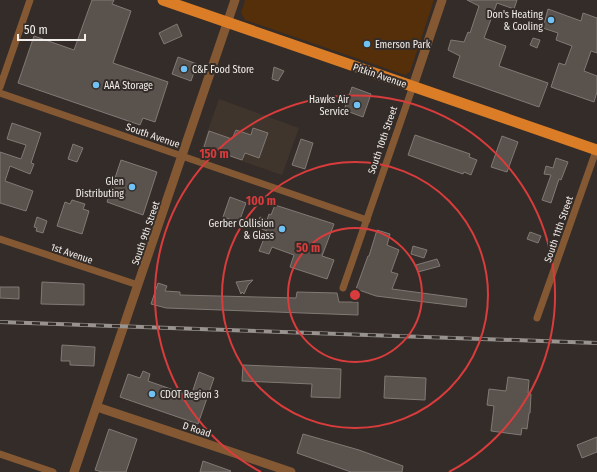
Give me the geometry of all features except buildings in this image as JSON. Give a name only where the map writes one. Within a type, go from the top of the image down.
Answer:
[{"type":"main road","name":"Pitkin Avenue","points":[[163,0],[597,149]]},
{"type":"street","points":[[0,87],[30,0]]},
{"type":"street","name":"South 9th Street","points":[[74,472],[235,0]]},
{"type":"street","name":"South 10th Street","points":[[343,288],[442,0]]},
{"type":"street","name":"South Avenue","points":[[0,93],[367,220]]},
{"type":"street","name":"South 11th Street","points":[[538,318],[597,149]]},
{"type":"street","name":"1st Avenue","points":[[0,239],[138,285]]},
{"type":"street","name":"D Road","points":[[97,407],[280,470],[291,472]]},
{"type":"street","points":[[0,454],[53,472]]},
{"type":"shaded area","name":"Emerson Park","points":[[245,0],[434,0],[410,72],[405,75],[245,20],[241,13]]},
{"type":"shaded area","points":[[219,99],[299,128],[282,175],[202,147]]},
{"type":"railway","points":[[0,322],[597,343]]},
{"type":"place","name":"Don's Heating & Cooling","points":[[551,20]]},
{"type":"place","name":"Emerson Park","points":[[367,44]]},
{"type":"place","name":"C&F Food Store","points":[[184,69]]},
{"type":"place","name":"AAA Storage","points":[[96,85]]},
{"type":"place","name":"Hawks Air Service","points":[[357,105]]},
{"type":"place","name":"Glen Distributing","points":[[132,187]]},
{"type":"place","name":"Gerber Collision & Glass","points":[[282,229]]},
{"type":"place","name":"CDOT Region 3","points":[[152,394]]}]
